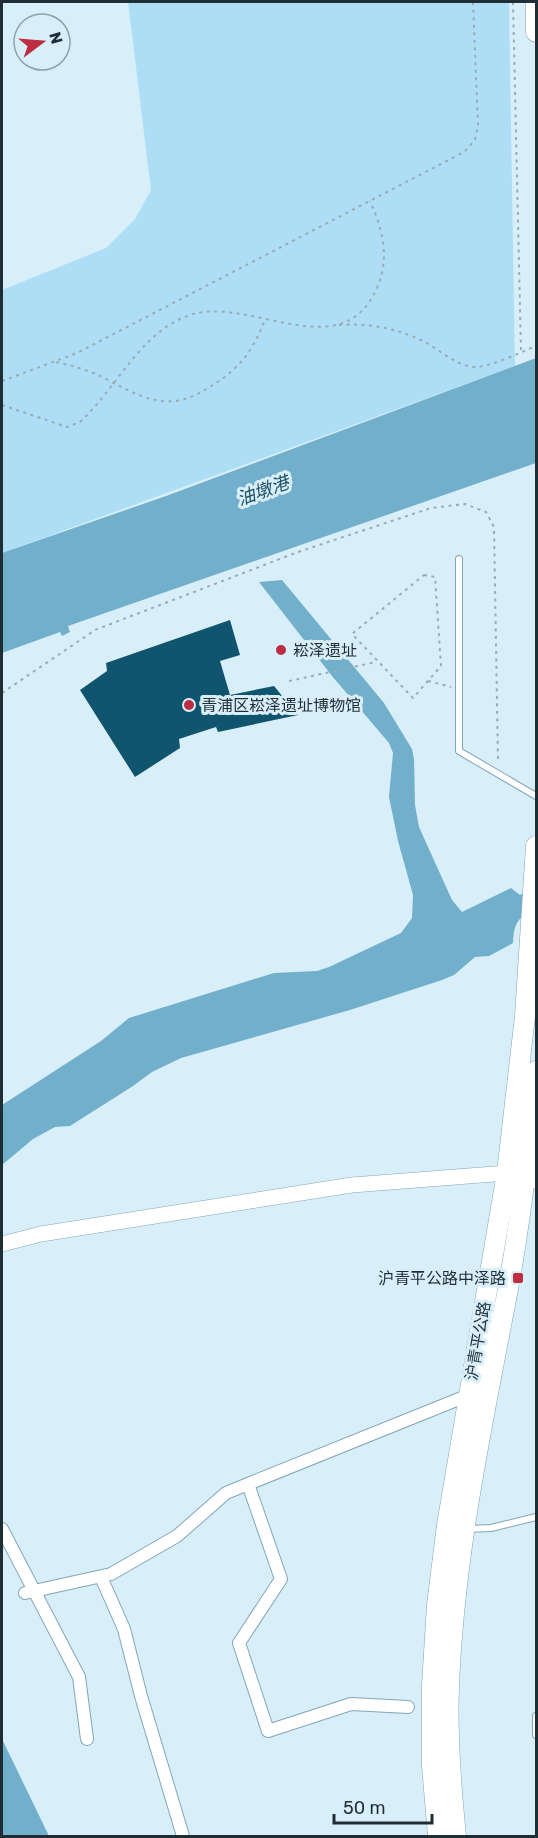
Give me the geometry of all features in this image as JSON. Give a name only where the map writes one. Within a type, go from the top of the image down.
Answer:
[{"type":"highway","points":[[536,2],[537,32]]},
{"type":"highway","name":"沪青平公路","points":[[438,1836],[432,1766],[432,1697],[437,1605],[447,1525],[469,1395],[523,1177],[537,846]]},
{"type":"highway","name":"沪青平公路","points":[[456,1836],[450,1766],[449,1687],[454,1608],[464,1530],[523,1177],[537,1071]]},
{"type":"street","points":[[2,1244],[41,1234],[352,1185],[523,1177]]},
{"type":"street","points":[[29,1592],[111,1574],[177,1536],[226,1493],[469,1395]]},
{"type":"street","points":[[248,1484],[281,1579],[239,1643],[268,1731],[351,1704],[408,1707]]},
{"type":"street","points":[[2,1529],[29,1592],[79,1677],[87,1739]]},
{"type":"street","points":[[101,1577],[124,1629],[141,1696],[183,1836]]},
{"type":"lane","points":[[459,559],[459,750],[537,796]]},
{"type":"lane","points":[[464,1530],[491,1528],[537,1517]]},
{"type":"lane","points":[[537,1716],[537,1735]]},
{"type":"path","points":[[2,381],[56,362],[464,152],[475,140],[478,125],[472,2]]},
{"type":"path","points":[[513,2],[521,352]]},
{"type":"path","points":[[336,325],[357,315],[372,300],[381,279],[385,255],[381,226],[370,201]]},
{"type":"path","points":[[2,405],[67,427],[80,422],[153,338],[175,321],[192,314],[215,312],[315,329],[336,325],[363,324],[393,330],[421,340],[465,366],[478,367],[537,346]]},
{"type":"path","points":[[56,362],[158,400],[174,402],[191,397],[232,373],[246,359],[258,341],[266,319]]},
{"type":"path","points":[[2,693],[95,630],[298,552],[420,511],[465,504],[486,512],[494,527],[498,774]]},
{"type":"path","points":[[424,575],[435,577],[441,666],[428,681],[413,698],[376,662],[352,634],[424,575]]},
{"type":"path","points":[[289,681],[376,662]]},
{"type":"path","points":[[428,681],[459,689]]},
{"type":"shaded area","points":[[128,2],[509,2],[515,366],[2,553],[2,290],[106,248],[135,219],[151,190]]},
{"type":"water","name":"油墩港","points":[[536,358],[536,463],[68,626],[70,632],[62,636],[60,632],[2,653],[2,553],[166,496]]},
{"type":"water","points":[[282,580],[384,703],[412,749],[415,805],[419,827],[452,900],[462,912],[511,888],[520,895],[536,886],[536,908],[518,921],[514,930],[513,943],[489,956],[475,957],[454,975],[350,1010],[181,1058],[152,1072],[70,1126],[55,1127],[33,1139],[2,1165],[2,1105],[101,1041],[129,1018],[274,973],[317,971],[329,967],[401,933],[412,918],[413,895],[389,797],[393,753],[389,743],[332,676],[259,582]]},
{"type":"water","points":[[2,1739],[49,1836],[2,1836]]},
{"type":"building","name":"青浦区崧泽遗址博物馆","points":[[230,620],[240,655],[220,661],[230,695],[274,686],[298,715],[218,732],[216,727],[179,739],[180,748],[135,777],[80,690],[107,671],[106,663]]},
{"type":"place","name":"崧泽遗址","points":[[281,650]]},
{"type":"place","name":"青浦区崧泽遗址博物馆","points":[[189,705]]},
{"type":"place","name":"沪青平公路中泽路","points":[[518,1278]]}]
